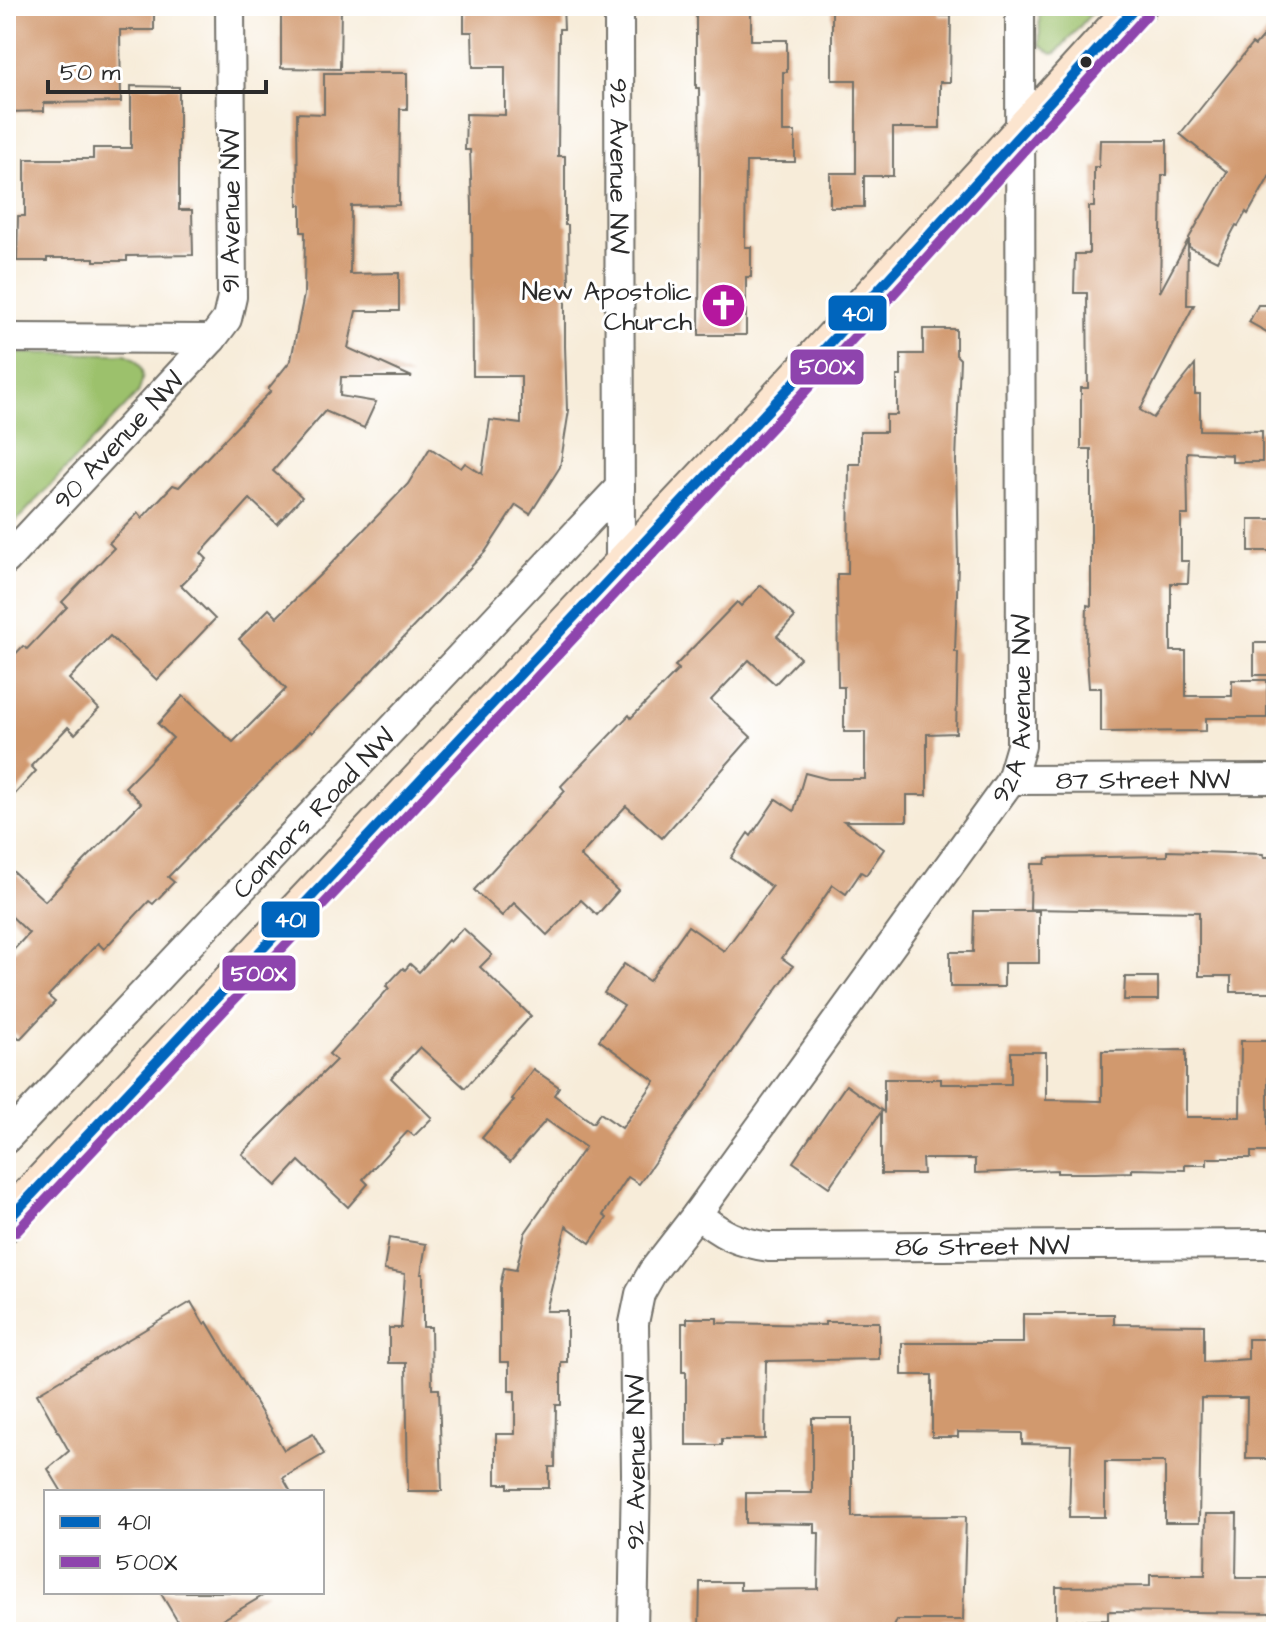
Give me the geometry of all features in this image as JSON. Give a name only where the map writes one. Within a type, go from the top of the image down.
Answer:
[{"type":"main road","points":[[6,1222],[788,389],[1137,6]]},
{"type":"street","name":"91 Avenue NW","points":[[220,329],[232,297],[230,6]]},
{"type":"street","name":"92 Avenue NW","points":[[619,6],[620,568]]},
{"type":"street","name":"92A Avenue NW","points":[[640,1294],[653,1271],[1011,780],[1021,746],[1020,6]]},
{"type":"street","points":[[6,338],[220,329]]},
{"type":"street","name":"90 Avenue NW","points":[[6,560],[220,329]]},
{"type":"street","name":"Connors Road NW","points":[[6,1139],[620,487]]},
{"type":"street","name":"87 Street NW","points":[[1011,780],[1276,779]]},
{"type":"street","name":"86 Street NW","points":[[697,1214],[717,1231],[741,1242],[769,1247],[1276,1244]]},
{"type":"street","name":"92 Avenue NW","points":[[633,1632],[634,1323],[640,1294]]},
{"type":"green space","points":[[1039,6],[1098,6],[1052,54],[1040,45]]},
{"type":"green space","points":[[6,353],[126,354],[140,366],[142,381],[138,393],[6,532]]},
{"type":"building","points":[[6,6],[154,6],[154,30],[120,30],[121,102],[44,103],[44,111],[6,112]]},
{"type":"building","points":[[281,6],[341,6],[340,69],[281,68]]},
{"type":"building","points":[[563,6],[564,29],[559,29],[558,156],[565,156],[565,225],[568,225],[569,289],[565,289],[565,346],[569,410],[560,467],[530,514],[516,505],[485,552],[312,733],[310,731],[168,877],[174,882],[153,904],[149,901],[104,949],[98,943],[48,996],[55,1002],[20,1039],[6,1026],[6,958],[29,933],[6,911],[6,865],[45,901],[141,803],[125,787],[173,738],[158,724],[183,696],[233,742],[286,689],[239,639],[269,609],[277,617],[327,568],[408,484],[430,448],[461,468],[465,463],[482,474],[490,420],[521,424],[521,376],[473,376],[472,205],[470,150],[465,150],[466,114],[505,115],[505,67],[473,67],[472,32],[464,32],[464,8]]},
{"type":"building","points":[[696,6],[751,6],[751,40],[787,40],[787,72],[783,72],[783,132],[795,132],[795,162],[746,162],[745,247],[751,247],[751,277],[746,277],[746,335],[699,335],[700,171]]},
{"type":"building","points":[[832,6],[939,6],[939,16],[951,16],[950,82],[940,82],[940,128],[893,128],[893,176],[864,176],[864,207],[830,207],[830,173],[856,173],[856,80],[832,80]]},
{"type":"building","points":[[1276,21],[1276,165],[1248,214],[1246,212],[1236,225],[1217,261],[1189,247],[1189,238],[1227,172],[1180,134],[1252,44],[1255,46]]},
{"type":"building","points":[[324,73],[407,73],[407,109],[400,109],[399,205],[351,206],[350,274],[399,273],[399,311],[356,311],[348,348],[412,377],[341,377],[340,396],[376,402],[364,428],[325,411],[273,471],[302,497],[277,524],[250,499],[201,553],[207,559],[181,585],[215,619],[157,680],[110,636],[69,679],[99,709],[75,734],[68,727],[31,766],[36,771],[6,804],[6,664],[23,646],[27,649],[67,607],[62,602],[114,548],[109,543],[138,513],[142,518],[173,485],[179,487],[271,391],[268,389],[291,360],[304,295],[305,232],[301,232],[301,205],[298,205],[297,113],[324,114]]},
{"type":"building","points":[[131,86],[179,87],[179,210],[192,210],[193,255],[127,256],[127,261],[47,258],[47,261],[17,261],[18,216],[25,216],[25,159],[93,159],[93,148],[131,148]]},
{"type":"building","points":[[1100,140],[1167,140],[1167,175],[1162,175],[1160,292],[1188,240],[1187,305],[1194,305],[1140,410],[1153,418],[1195,365],[1195,394],[1200,394],[1200,430],[1262,431],[1262,462],[1232,462],[1232,455],[1187,452],[1188,515],[1181,515],[1181,561],[1189,561],[1188,583],[1171,583],[1171,651],[1186,651],[1186,696],[1232,696],[1232,680],[1267,680],[1267,718],[1206,718],[1206,731],[1101,732],[1101,688],[1089,688],[1086,645],[1087,605],[1091,606],[1091,449],[1081,449],[1081,388],[1088,388],[1087,293],[1074,293],[1075,254],[1089,254],[1089,207],[1094,207],[1094,167],[1099,167]]},
{"type":"building","points":[[1258,305],[1276,305],[1276,337],[1249,322]]},
{"type":"building","points":[[923,329],[956,329],[956,355],[960,359],[956,461],[956,733],[927,734],[927,795],[907,795],[907,821],[844,821],[884,849],[866,875],[861,872],[846,894],[833,885],[782,958],[793,966],[639,1184],[628,1177],[603,1215],[607,1218],[590,1243],[566,1226],[546,1311],[567,1311],[567,1362],[561,1362],[561,1405],[556,1405],[555,1467],[549,1467],[549,1488],[508,1488],[508,1484],[496,1484],[496,1434],[515,1434],[515,1391],[509,1391],[509,1362],[500,1362],[500,1287],[504,1268],[516,1270],[525,1233],[585,1147],[546,1120],[510,1162],[482,1138],[514,1100],[533,1069],[559,1087],[554,1095],[593,1123],[600,1113],[622,1128],[655,1081],[599,1040],[624,1006],[604,993],[624,964],[649,981],[688,926],[724,951],[772,887],[731,858],[748,833],[751,836],[776,799],[794,811],[805,773],[828,779],[865,779],[865,732],[844,732],[844,687],[838,687],[837,574],[848,574],[849,464],[860,464],[860,432],[886,432],[886,415],[897,415],[897,376],[901,376],[901,354],[923,354]]},
{"type":"building","points":[[1249,519],[1276,519],[1276,551],[1249,551]]},
{"type":"building","points":[[761,585],[795,617],[777,636],[800,658],[775,684],[749,660],[711,700],[751,737],[662,838],[626,806],[580,856],[618,891],[597,915],[581,900],[547,935],[514,903],[502,916],[474,890],[565,791],[561,786],[629,715],[631,718],[679,669],[675,666],[737,602],[741,606]]},
{"type":"building","points":[[1254,643],[1276,643],[1276,675],[1254,675]]},
{"type":"building","points":[[1167,851],[1276,857],[1276,992],[1231,992],[1231,976],[1199,976],[1199,912],[1030,909],[1031,864],[1045,864],[1046,858],[1167,856]]},
{"type":"building","points":[[974,911],[1039,911],[1039,963],[1004,963],[1004,987],[950,987],[950,952],[973,952]]},
{"type":"building","points":[[463,928],[492,955],[480,967],[531,1016],[465,1088],[420,1047],[391,1078],[432,1118],[414,1136],[408,1131],[363,1179],[368,1184],[348,1207],[299,1161],[276,1186],[242,1154],[336,1060],[329,1054],[389,988],[386,986],[403,968],[405,970],[410,964],[419,972]]},
{"type":"building","points":[[1125,977],[1158,977],[1158,1000],[1124,1000]]},
{"type":"building","points":[[1241,1041],[1272,1041],[1271,1078],[1268,1078],[1268,1152],[1251,1152],[1251,1158],[1207,1158],[1207,1165],[1185,1165],[1185,1170],[1132,1169],[1132,1172],[1095,1173],[1057,1173],[1057,1170],[975,1173],[975,1159],[922,1159],[923,1174],[881,1174],[881,1112],[829,1187],[793,1162],[846,1085],[884,1112],[884,1079],[941,1079],[941,1084],[1011,1084],[1011,1052],[1046,1052],[1046,1100],[1102,1101],[1102,1051],[1186,1050],[1186,1117],[1240,1117]]},
{"type":"building","points":[[389,1238],[426,1244],[421,1274],[423,1327],[431,1327],[432,1389],[439,1389],[442,1491],[408,1491],[406,1363],[389,1363],[389,1328],[401,1328],[405,1274],[384,1270]]},
{"type":"building","points":[[191,1302],[204,1324],[207,1322],[284,1450],[313,1434],[324,1454],[283,1478],[290,1490],[61,1490],[48,1469],[69,1451],[37,1394]]},
{"type":"building","points":[[1023,1314],[1114,1314],[1114,1324],[1204,1325],[1204,1362],[1248,1359],[1248,1339],[1266,1339],[1271,1425],[1276,1426],[1276,1459],[1246,1459],[1247,1398],[1201,1398],[1199,1523],[1165,1523],[1165,1462],[1105,1462],[1105,1517],[1069,1517],[1071,1445],[1022,1444],[1022,1433],[958,1432],[958,1437],[932,1437],[932,1375],[902,1375],[902,1343],[1023,1343]]},
{"type":"building","points":[[687,1318],[717,1318],[717,1323],[825,1325],[825,1322],[879,1322],[879,1359],[766,1361],[765,1439],[722,1439],[722,1445],[686,1445],[682,1323],[687,1323]]},
{"type":"building","points":[[812,1418],[852,1418],[852,1517],[966,1516],[963,1620],[897,1620],[893,1629],[880,1631],[699,1632],[700,1582],[740,1582],[740,1590],[818,1589],[819,1533],[815,1533],[815,1524],[746,1523],[746,1493],[812,1493]]},
{"type":"building","points":[[1206,1514],[1237,1514],[1236,1578],[1276,1578],[1276,1613],[1108,1611],[1108,1620],[1056,1621],[1056,1587],[1150,1586],[1150,1575],[1205,1575]]},
{"type":"building","points":[[161,1594],[266,1594],[202,1632],[184,1632]]},
{"type":"transit line","name":"401","points":[[6,1222],[788,389],[1137,6]]},
{"type":"transit line","name":"500X","points":[[16,1232],[798,399],[1147,15]]},
{"type":"place","name":"New Apostolic Church","points":[[723,306]]}]
